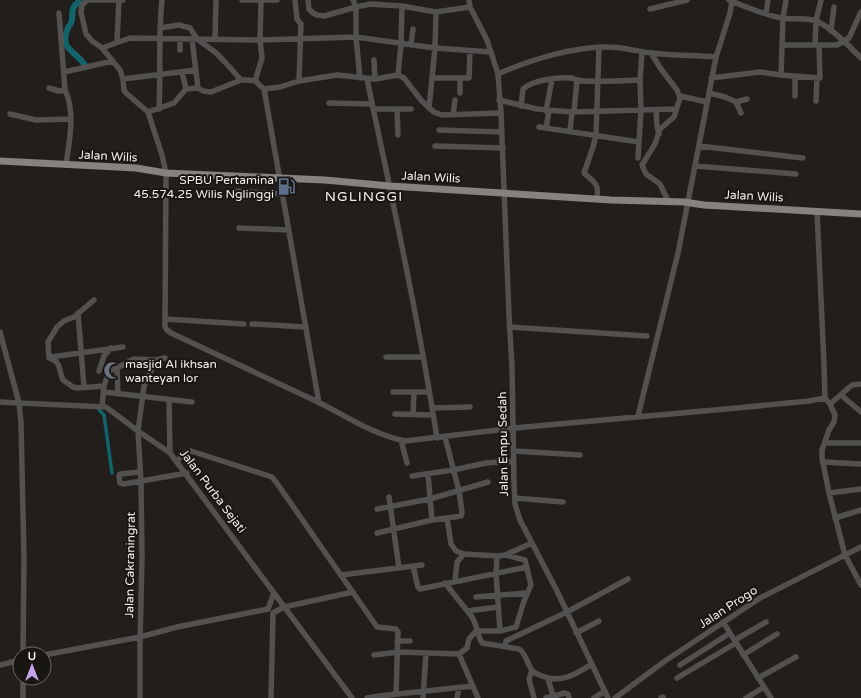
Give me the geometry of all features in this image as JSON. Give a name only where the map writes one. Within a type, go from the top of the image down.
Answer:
[{"type":"main road","name":"Jalan Wilis","points":[[0,161],[136,168],[166,172],[505,192],[597,199],[668,201],[861,214]]},
{"type":"street","points":[[123,0],[87,0],[82,5],[81,12],[86,34],[92,41],[102,48],[120,70],[125,92],[148,112],[162,155],[166,172],[165,326],[171,333],[375,431],[401,440],[436,438],[514,428],[638,416],[809,401],[827,401],[841,395],[852,385],[861,384]]},
{"type":"street","points":[[118,41],[119,0]]},
{"type":"street","points":[[160,109],[160,28],[162,0]]},
{"type":"street","points":[[214,40],[216,0]]},
{"type":"street","points":[[242,0],[277,0]]},
{"type":"street","points":[[295,0],[297,19],[301,24],[299,81]]},
{"type":"street","points":[[308,0],[309,9],[317,15],[330,14],[356,6],[370,4],[402,6],[436,12],[470,7]]},
{"type":"street","points":[[352,0],[356,6],[356,37],[360,78]]},
{"type":"street","name":"Jalan Empu Sedah","points":[[469,0],[470,7],[487,40],[498,74],[505,192],[514,428],[515,498],[520,520],[567,612],[608,698]]},
{"type":"street","points":[[650,9],[687,0]]},
{"type":"street","points":[[638,416],[678,253],[689,203],[711,78],[716,56],[726,26],[731,0],[766,14],[783,18],[816,21],[831,31],[861,58]]},
{"type":"street","points":[[766,14],[768,0]]},
{"type":"street","points":[[779,75],[783,18],[786,0]]},
{"type":"street","points":[[711,78],[760,72],[795,77],[821,77],[816,21],[821,0]]},
{"type":"street","points":[[255,81],[262,58],[260,40],[261,1]]},
{"type":"street","points":[[398,76],[402,6]]},
{"type":"street","points":[[831,31],[834,7]]},
{"type":"street","points":[[429,108],[435,48],[436,12]]},
{"type":"street","points":[[782,45],[837,45],[849,38],[861,12]]},
{"type":"street","points":[[58,13],[65,90],[70,104],[71,119],[66,165]]},
{"type":"street","points":[[160,28],[172,26],[183,26],[190,28],[195,39],[198,88]]},
{"type":"street","points":[[411,45],[413,29]]},
{"type":"street","points":[[102,48],[118,41],[130,38],[301,40],[356,37],[435,48],[491,52]]},
{"type":"street","points":[[180,39],[180,50]]},
{"type":"street","points":[[195,39],[215,52],[241,80]]},
{"type":"street","points":[[498,74],[535,60],[562,53],[599,47],[617,47],[651,53],[716,56]]},
{"type":"street","points":[[597,199],[598,188],[596,184],[584,173],[596,135],[599,47]]},
{"type":"street","points":[[432,78],[468,78],[470,76],[470,51]]},
{"type":"street","points":[[638,158],[642,52]]},
{"type":"street","points":[[651,53],[680,96],[674,116],[662,127],[655,144],[642,165],[646,174],[660,184],[668,201]]},
{"type":"street","points":[[374,60],[375,79]]},
{"type":"street","points":[[64,72],[113,61]]},
{"type":"street","points":[[123,79],[196,70]]},
{"type":"street","points":[[182,72],[186,89]]},
{"type":"street","points":[[264,89],[280,87],[299,81],[337,75],[367,79],[398,76],[404,78],[421,100],[429,108],[439,114],[453,115],[501,113]]},
{"type":"street","points":[[795,77],[796,96]]},
{"type":"street","points":[[460,78],[460,93]]},
{"type":"street","points":[[521,106],[523,89],[526,86],[552,79],[569,78],[598,81],[640,80]]},
{"type":"street","points":[[816,101],[817,78]]},
{"type":"street","points":[[367,79],[390,186],[432,408],[436,438]]},
{"type":"street","points":[[546,128],[552,79]]},
{"type":"street","points":[[148,112],[174,103],[186,89],[198,88],[203,91],[211,92],[241,80],[255,81],[264,89],[319,403]]},
{"type":"street","points":[[570,131],[577,80]]},
{"type":"street","points":[[48,88],[59,91],[65,90]]},
{"type":"street","points":[[709,93],[725,97],[736,102],[747,99]]},
{"type":"street","points":[[680,96],[707,102]]},
{"type":"street","points":[[453,115],[455,100]]},
{"type":"street","points":[[500,100],[547,111],[573,112],[676,109]]},
{"type":"street","points":[[736,102],[741,113]]},
{"type":"street","points":[[329,103],[397,109],[411,108]]},
{"type":"street","points":[[397,109],[398,135]]},
{"type":"street","points":[[656,110],[659,135]]},
{"type":"street","points":[[10,114],[36,120],[71,119]]},
{"type":"street","points":[[539,127],[639,142]]},
{"type":"street","points":[[439,130],[502,132]]},
{"type":"street","points":[[435,146],[503,148]]},
{"type":"street","points":[[699,146],[803,158]]},
{"type":"street","points":[[695,166],[796,174]]},
{"type":"street","points":[[233,191],[282,194]]},
{"type":"street","points":[[817,211],[827,401],[835,415],[835,419],[822,450],[823,462],[829,493],[845,555],[861,585]]},
{"type":"street","points":[[239,228],[289,230]]},
{"type":"street","points":[[49,358],[48,342],[57,327],[94,300]]},
{"type":"street","points":[[78,313],[84,387]]},
{"type":"street","points":[[165,319],[244,324]]},
{"type":"street","points":[[252,324],[306,327]]},
{"type":"street","points":[[509,327],[647,336]]},
{"type":"street","points":[[0,332],[18,403],[21,422],[24,550],[23,646]]},
{"type":"street","points":[[49,358],[123,347]]},
{"type":"street","points":[[99,371],[104,356],[111,348]]},
{"type":"street","points":[[386,357],[422,357]]},
{"type":"street","points":[[49,358],[58,362],[63,380],[74,388],[84,387],[104,389],[118,394],[192,402]]},
{"type":"street","points":[[102,407],[104,389],[109,370],[118,368],[134,358],[156,360],[165,358]]},
{"type":"street","name":"Jalan Cakraningrat","points":[[140,698],[142,558],[141,481],[138,432],[142,397],[146,379],[156,360]]},
{"type":"street","points":[[118,368],[118,394]]},
{"type":"street","points":[[394,392],[429,392]]},
{"type":"street","points":[[413,415],[414,392]]},
{"type":"street","points":[[841,395],[861,412]]},
{"type":"street","points":[[169,400],[170,453]]},
{"type":"street","name":"Jalan Purba Sejati","points":[[0,402],[106,407],[138,432],[170,453],[187,473],[352,698]]},
{"type":"street","points":[[432,408],[470,407]]},
{"type":"street","points":[[395,414],[433,415]]},
{"type":"street","points":[[377,533],[462,514],[459,491],[445,437]]},
{"type":"street","points":[[401,440],[407,463]]},
{"type":"street","points":[[825,443],[861,443]]},
{"type":"street","points":[[177,460],[185,453],[191,451],[272,477],[377,627],[396,629],[398,632],[396,694]]},
{"type":"street","points":[[514,451],[580,455]]},
{"type":"street","points":[[412,476],[486,463],[514,461]]},
{"type":"street","points":[[823,462],[861,464]]},
{"type":"street","points":[[140,472],[121,474],[119,476],[120,483],[123,484],[187,473]]},
{"type":"street","points":[[428,474],[432,520]]},
{"type":"street","points":[[377,508],[430,499],[488,482]]},
{"type":"street","points":[[829,493],[861,489]]},
{"type":"street","points":[[389,497],[399,568]]},
{"type":"street","points":[[515,498],[564,502]]},
{"type":"street","points":[[835,518],[861,510]]},
{"type":"street","points":[[447,518],[452,547],[460,553],[497,556],[505,555],[532,543]]},
{"type":"street","name":"Jalan Progo","points":[[615,698],[723,622],[760,598],[861,547]]},
{"type":"street","points":[[455,581],[457,562],[464,554]]},
{"type":"street","points":[[374,655],[398,652],[459,654],[468,648],[469,639],[476,631],[500,630],[516,627],[530,585],[526,560],[505,555]]},
{"type":"street","points":[[497,556],[496,574],[500,630]]},
{"type":"street","points":[[341,575],[422,565]]},
{"type":"street","points":[[414,566],[419,588],[527,567]]},
{"type":"street","points":[[505,646],[506,641],[567,612],[628,579]]},
{"type":"street","points":[[445,583],[475,622],[476,631],[482,643],[514,647],[523,651],[532,670],[538,674],[554,680],[572,676],[592,664]]},
{"type":"street","points":[[52,654],[140,637],[177,627],[270,611],[353,592]]},
{"type":"street","points":[[271,698],[270,611],[274,593]]},
{"type":"street","points":[[476,597],[527,593]]},
{"type":"street","points":[[467,611],[498,607]]},
{"type":"street","points":[[576,633],[599,622]]},
{"type":"street","points":[[723,622],[771,698]]},
{"type":"street","points":[[677,678],[766,622]]},
{"type":"street","points":[[680,665],[730,633]]},
{"type":"street","points":[[743,655],[777,634]]},
{"type":"street","points":[[397,641],[410,642]]},
{"type":"street","points":[[423,698],[426,653]]},
{"type":"street","points":[[459,654],[478,698]]},
{"type":"street","points":[[758,678],[796,657]]},
{"type":"street","points":[[0,665],[12,662]]},
{"type":"street","points":[[532,670],[530,679],[534,698]]},
{"type":"street","points":[[548,679],[554,697]]},
{"type":"street","points":[[23,686],[23,698]]},
{"type":"street","points":[[367,698],[474,686]]},
{"type":"street","points":[[746,698],[764,687]]},
{"type":"street","points":[[457,698],[459,688]]},
{"type":"street","points":[[546,698],[554,697],[565,692],[568,694],[569,698]]},
{"type":"street","points":[[594,698],[605,692]]},
{"type":"waterway","points":[[78,0],[79,3],[75,5],[73,9],[72,20],[68,28],[65,41],[70,50],[86,67]]},
{"type":"waterway","points":[[99,410],[104,415],[112,473]]},
{"type":"place","name":"SPBU Pertamina 45.574.25 Wilis Nglinggi","points":[[287,187]]},
{"type":"place","name":"masjid Al ikhsan wanteyan lor","points":[[112,371]]},
{"type":"district","name":"NGLINGGI","points":[[364,196]]}]
